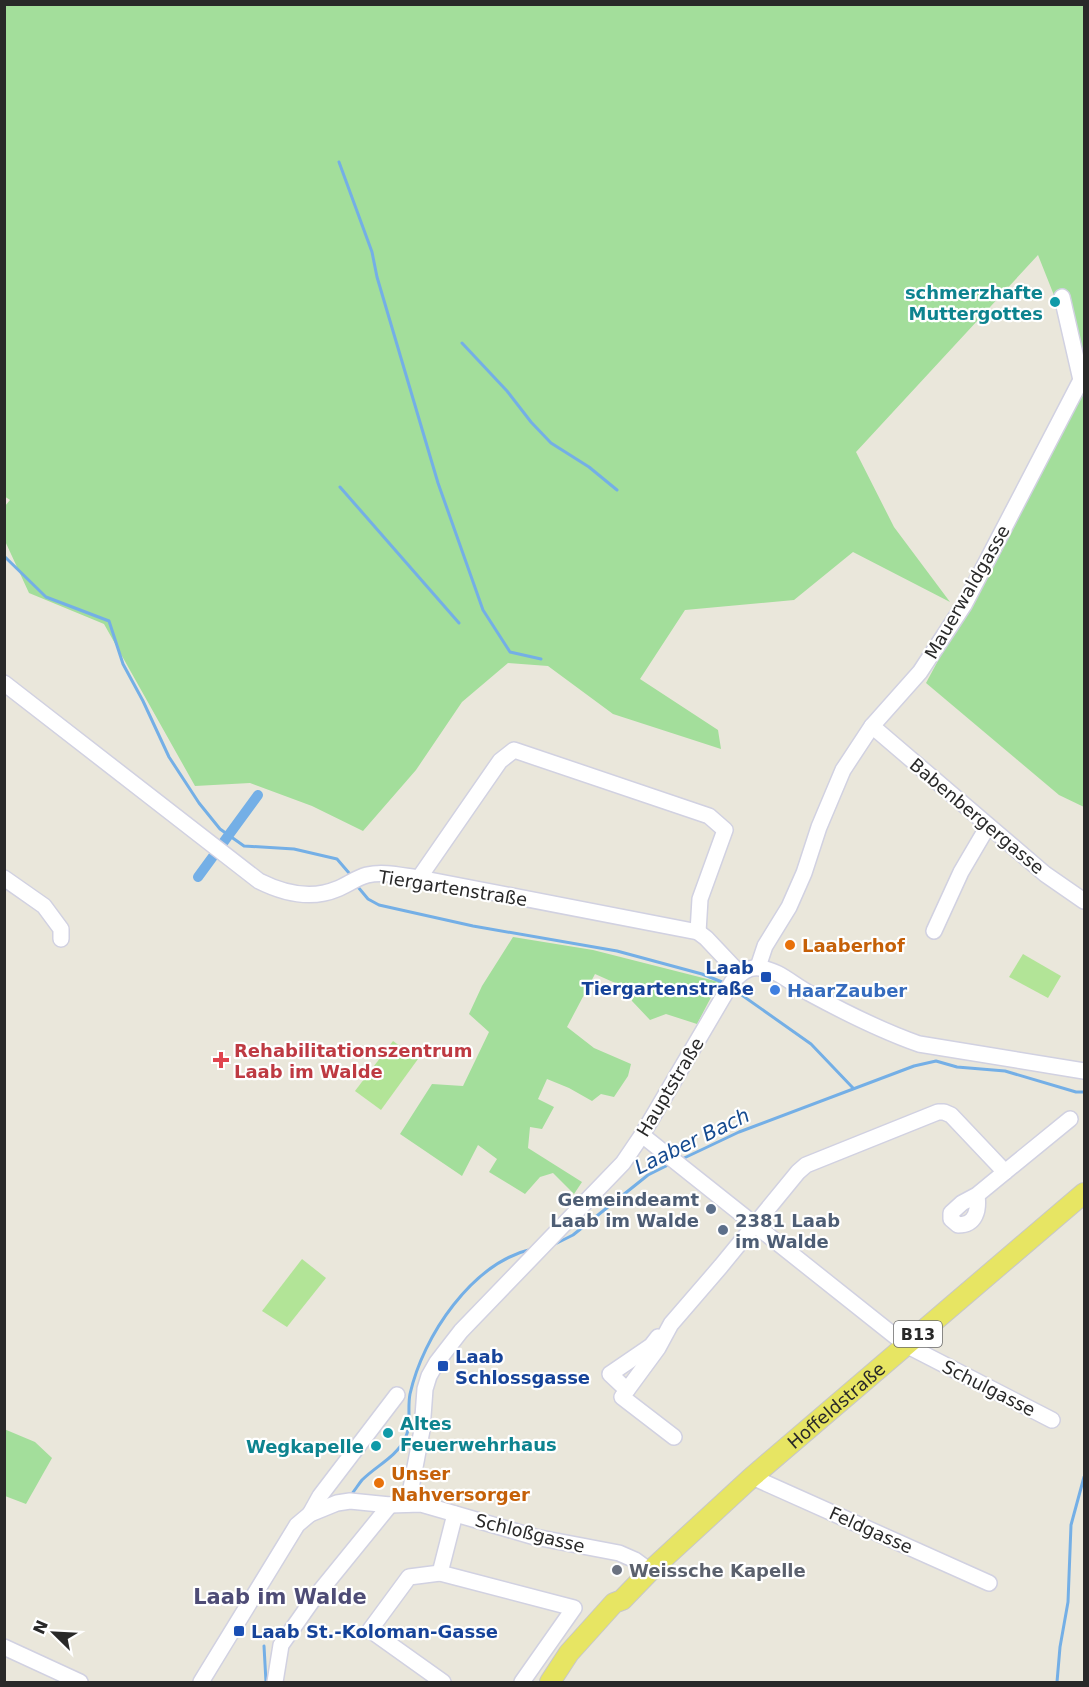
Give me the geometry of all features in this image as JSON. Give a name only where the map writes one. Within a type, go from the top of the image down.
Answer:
[{"type":"main road","name":"Hoffeldstraße","points":[[554,1677],[576,1660],[621,1609],[622,1600],[650,1571],[752,1477],[1084,1193]]},
{"type":"street","name":"Mauerwaldgasse","points":[[758,967],[765,946],[789,907],[843,770],[872,726],[920,672],[964,605],[1081,380],[1062,297]]},
{"type":"street","name":"Tiergartenstraße","points":[[4,683],[259,880],[278,890],[297,894],[335,890],[369,874],[387,874],[698,932]]},
{"type":"street","name":"Babenbergergasse","points":[[872,726],[1045,874],[1084,900]]},
{"type":"street","points":[[419,879],[500,761],[514,750],[709,816],[725,830],[700,899],[698,932],[740,974],[758,967],[774,972],[808,993],[899,1037],[919,1044],[1084,1071]]},
{"type":"street","points":[[934,931],[961,872],[988,826]]},
{"type":"street","points":[[4,878],[44,906],[61,929],[61,939]]},
{"type":"street","name":"Hauptstraße","points":[[408,1504],[417,1460],[425,1389],[437,1362],[461,1331],[623,1163],[642,1135],[726,992],[740,974]]},
{"type":"street","points":[[627,1390],[610,1374],[651,1346],[755,1225],[790,1179],[806,1165],[938,1112],[944,1112],[951,1115],[1005,1172]]},
{"type":"street","points":[[977,1196],[1070,1119]]},
{"type":"street","name":"Schulgasse","points":[[642,1135],[906,1345],[1052,1420]]},
{"type":"street","points":[[670,1324],[658,1348],[622,1397],[674,1437]]},
{"type":"street","points":[[310,1514],[320,1496],[397,1395]]},
{"type":"street","name":"Feldgasse","points":[[752,1477],[989,1583]]},
{"type":"street","points":[[201,1683],[297,1525],[310,1514],[338,1503],[359,1501],[390,1505],[408,1504]]},
{"type":"street","name":"Schloßgasse","points":[[408,1504],[421,1504],[535,1538],[619,1553],[635,1560],[650,1571]]},
{"type":"street","points":[[275,1683],[281,1645],[312,1601],[390,1505]]},
{"type":"street","points":[[440,1573],[455,1514]]},
{"type":"street","points":[[443,1683],[370,1630],[409,1577],[440,1573],[574,1608],[522,1683]]},
{"type":"street","points":[[4,1647],[80,1683]]},
{"type":"green space","points":[[4,5],[1084,5],[1084,371],[1038,255],[856,452],[894,527],[950,602],[853,552],[794,600],[685,610],[640,679],[718,730],[721,749],[613,714],[548,666],[508,663],[462,702],[416,770],[363,831],[312,806],[250,783],[195,786],[104,624],[29,593],[5,541],[5,506],[10,500],[4,496]]},
{"type":"green space","points":[[1084,389],[1084,807],[1059,795],[926,683]]},
{"type":"green space","points":[[513,937],[593,950],[719,982],[697,1024],[666,1014],[650,1020],[632,1001],[631,990],[595,974],[567,1027],[594,1048],[631,1064],[628,1076],[614,1097],[601,1094],[592,1101],[547,1079],[538,1099],[554,1107],[542,1129],[530,1127],[528,1148],[582,1182],[574,1194],[553,1173],[540,1177],[525,1194],[489,1172],[497,1159],[478,1145],[462,1176],[400,1134],[432,1084],[463,1086],[489,1032],[469,1014],[482,986]]},
{"type":"green space","points":[[1023,954],[1061,976],[1048,998],[1009,977]]},
{"type":"green space","points":[[393,1041],[418,1059],[381,1110],[355,1091]]},
{"type":"green space","points":[[302,1259],[326,1278],[287,1327],[262,1311]]},
{"type":"green space","points":[[4,1429],[35,1442],[52,1458],[26,1504],[5,1496]]},
{"type":"waterway","points":[[339,162],[372,252],[377,277],[438,483],[483,610],[510,652],[541,659]]},
{"type":"waterway","points":[[462,343],[551,443],[589,467],[617,490]]},
{"type":"waterway","points":[[340,487],[459,623]]},
{"type":"waterway","points":[[4,556],[46,597],[109,621],[123,664],[169,757],[199,803],[220,829],[244,846],[294,849],[337,859],[349,873]]},
{"type":"waterway","points":[[198,877],[258,795]]},
{"type":"waterway","points":[[358,887],[368,899],[379,905],[473,926],[617,951],[702,974],[722,982]]},
{"type":"waterway","points":[[736,991],[811,1044],[853,1088]]},
{"type":"waterway","name":"Laaber Bach","points":[[682,1159],[739,1132],[914,1066],[936,1061],[957,1067],[1005,1071],[1076,1092],[1084,1092]]},
{"type":"waterway","name":"Laaber Bach","points":[[553,1245],[573,1235],[648,1175],[670,1164]]},
{"type":"waterway","name":"Laaber Bach","points":[[351,1495],[362,1480],[391,1456],[405,1439],[410,1394],[417,1372],[438,1326],[453,1305],[489,1269],[510,1257],[532,1249]]},
{"type":"waterway","points":[[1057,1682],[1068,1602],[1071,1525],[1084,1477]]},
{"type":"waterway","name":"Laaber Bach","points":[[264,1646],[266,1682]]},
{"type":"place","name":"schmerzhafte Muttergottes","points":[[1055,302]]},
{"type":"place","name":"Laaberhof","points":[[790,945]]},
{"type":"place","name":"Laab Tiergartenstraße","points":[[766,977]]},
{"type":"place","name":"HaarZauber","points":[[775,990]]},
{"type":"place","name":"Rehabilitationszentrum Laab im Walde","points":[[221,1060]]},
{"type":"place","name":"Gemeindeamt Laab im Walde","points":[[711,1209]]},
{"type":"place","name":"2381 Laab im Walde","points":[[723,1230]]},
{"type":"place","name":"Laab Schlossgasse","points":[[443,1366]]},
{"type":"place","name":"Altes Feuerwehrhaus","points":[[388,1433]]},
{"type":"place","name":"Wegkapelle","points":[[376,1446]]},
{"type":"place","name":"Unser Nahversorger","points":[[379,1483]]},
{"type":"place","name":"Weissche Kapelle","points":[[617,1570]]},
{"type":"place","name":"Laab St.-Koloman-Gasse","points":[[239,1631]]},
{"type":"district","name":"Laab im Walde","points":[[280,1597]]}]
